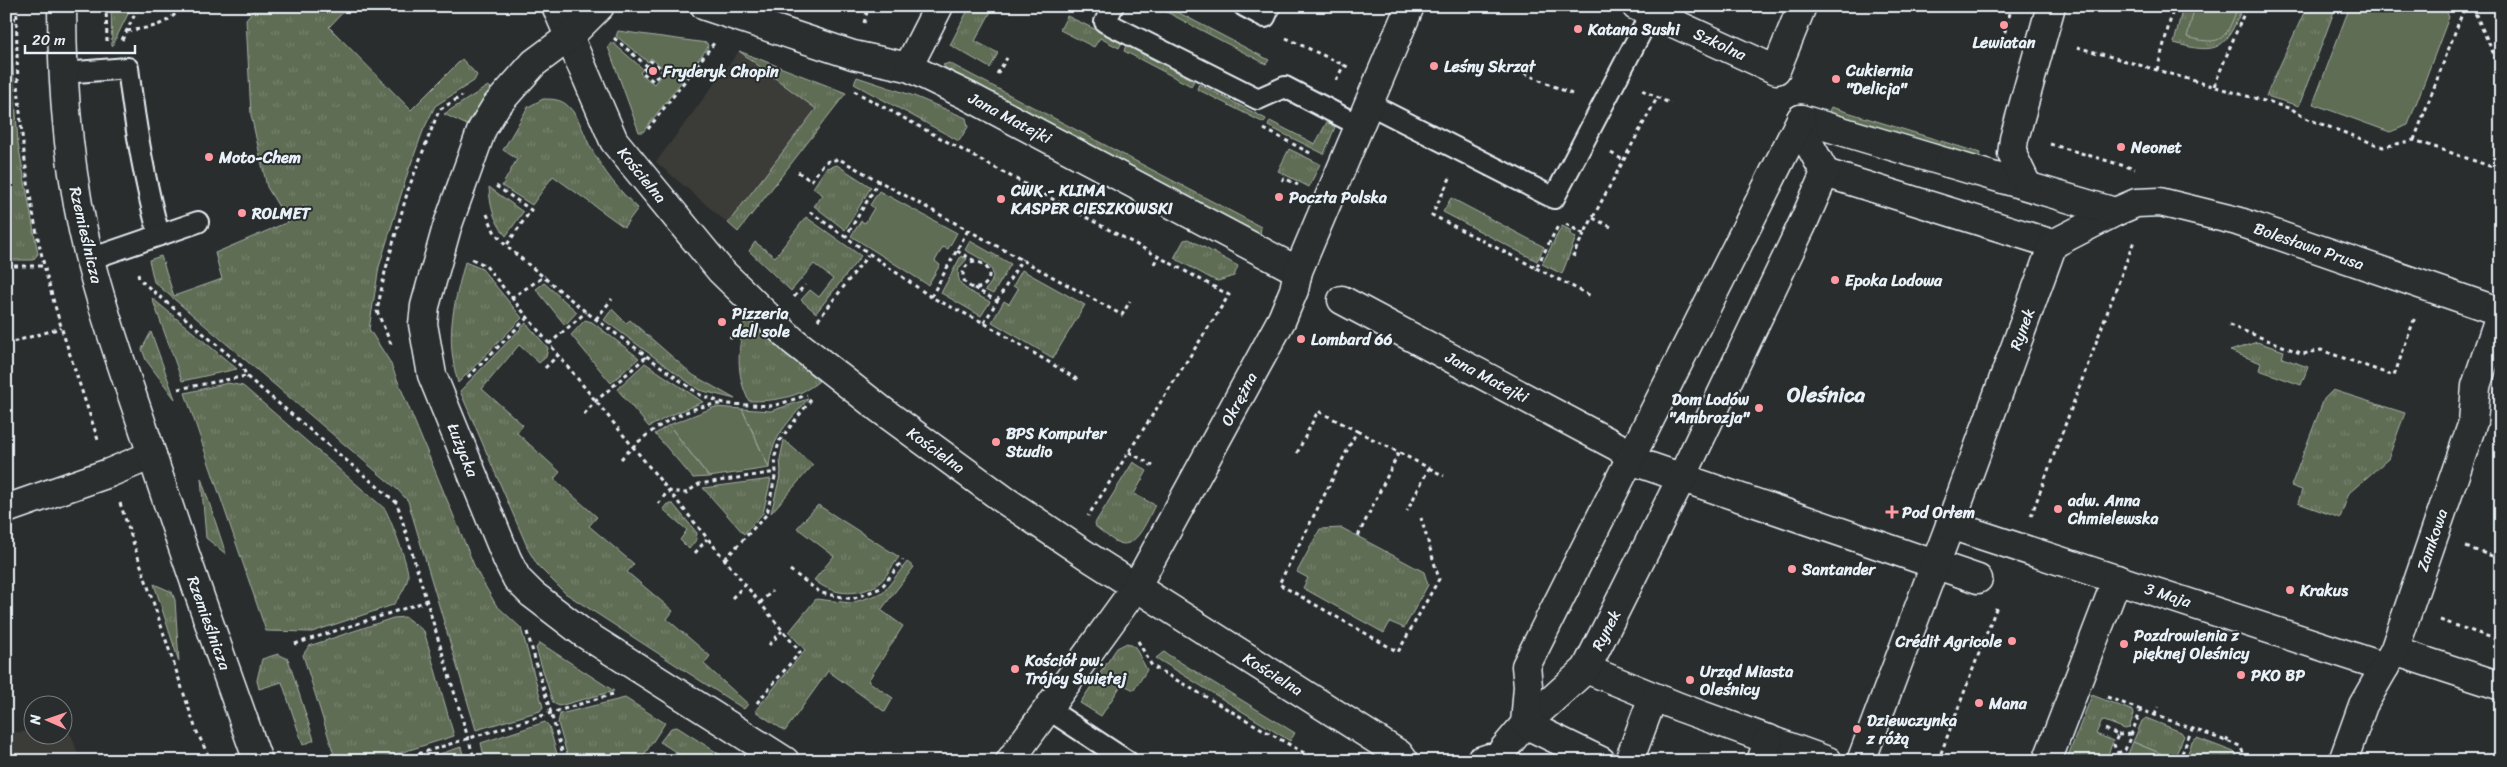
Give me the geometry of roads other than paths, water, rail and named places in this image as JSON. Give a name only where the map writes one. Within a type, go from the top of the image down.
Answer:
[{"type":"street","name":"Rzemieślnicza","points":[[62,6],[64,73],[73,176],[90,259],[114,344],[181,544],[258,761]]},
{"type":"street","points":[[556,6],[569,37],[600,6]]},
{"type":"street","name":"Jana Matejki","points":[[705,6],[853,55],[908,67],[968,96],[1298,271]]},
{"type":"street","points":[[908,67],[939,6]]},
{"type":"street","name":"Okrężna","points":[[1010,761],[1136,587],[1282,320],[1294,290],[1298,271],[1410,6]]},
{"type":"street","name":"Szkolna","points":[[1644,9],[1776,70],[1802,6]]},
{"type":"street","points":[[2027,185],[2012,154],[2014,139],[2051,6]]},
{"type":"street","name":"Kościelna","points":[[569,37],[614,141],[721,272],[792,340],[880,409],[1003,498],[1136,587],[1398,754],[1404,761]]},
{"type":"street","name":"Łużycka","points":[[569,37],[534,63],[511,88],[496,106],[473,150],[447,227],[425,306],[423,324],[432,375],[506,559],[517,579],[532,594],[583,633],[785,761]]},
{"type":"street","points":[[1801,119],[2115,212]]},
{"type":"street","points":[[1801,119],[1807,140],[1824,173],[2053,244],[2115,212]]},
{"type":"street","points":[[1601,761],[1525,724],[1528,686],[1526,666],[1801,119]]},
{"type":"street","name":"Rynek","points":[[1494,760],[1525,724],[1586,669],[1682,477],[1800,230],[1824,173]]},
{"type":"street","name":"Bolesława Prusa","points":[[2115,212],[2136,204],[2160,202],[2236,221],[2501,312]]},
{"type":"street","name":"Rynek","points":[[1861,761],[1950,526],[2053,244]]},
{"type":"street","name":"Jana Matejki","points":[[1342,300],[1618,447],[1631,456]]},
{"type":"street","name":"Zamkowa","points":[[2343,761],[2363,704],[2390,659],[2473,422],[2476,386],[2501,312]]},
{"type":"street","points":[[6,509],[109,473],[152,455]]},
{"type":"street","points":[[1631,456],[1642,464],[1978,579]]},
{"type":"street","name":"3 Maja","points":[[1950,526],[2117,579],[2390,659],[2501,686]]},
{"type":"street","points":[[2047,761],[2117,579]]},
{"type":"street","points":[[1586,669],[1654,697],[1765,750],[1828,761]]},
{"type":"street","points":[[1629,761],[1654,697]]},
{"type":"lane","points":[[1113,6],[1105,22],[1258,100],[1285,87],[1462,153],[1554,198],[1603,107],[1644,9]]},
{"type":"lane","points":[[1244,6],[1268,12]]},
{"type":"lane","points":[[64,73],[128,68],[135,128],[144,177],[159,235]]},
{"type":"lane","points":[[90,259],[198,222]]},
{"type":"lane","points":[[1048,709],[1127,761]]},
{"type":"place","name":"Lewiatan","points":[[2004,25]]},
{"type":"place","name":"Katana Sushi","points":[[1578,29]]},
{"type":"place","name":"Leśny Skrzat","points":[[1434,66]]},
{"type":"place","name":"Fryderyk Chopin","points":[[653,71]]},
{"type":"place","name":"Cukiernia \"Delicja\"","points":[[1836,79]]},
{"type":"place","name":"Neonet","points":[[2121,147]]},
{"type":"place","name":"Moto-Chem","points":[[209,157]]},
{"type":"place","name":"Poczta Polska","points":[[1279,197]]},
{"type":"place","name":"CWK - KLIMA KASPER CIESZKOWSKI","points":[[1001,199]]},
{"type":"place","name":"ROLMET","points":[[242,213]]},
{"type":"place","name":"Epoka Lodowa","points":[[1835,280]]},
{"type":"place","name":"Pizzeria dell sole","points":[[722,322]]},
{"type":"place","name":"Lombard 66","points":[[1301,339]]},
{"type":"place","name":"Dom Lodów \"Ambrozja\"","points":[[1759,408]]},
{"type":"place","name":"BPS Komputer Studio","points":[[996,442]]},
{"type":"place","name":"adw. Anna Chmielewska","points":[[2058,509]]},
{"type":"place","name":"Pod Orłem","points":[[1892,512]]},
{"type":"place","name":"Santander","points":[[1792,569]]},
{"type":"place","name":"Krakus","points":[[2290,590]]},
{"type":"place","name":"Crédit Agricole","points":[[2012,641]]},
{"type":"place","name":"Pozdrowienia z pięknej Oleśnicy","points":[[2124,644]]},
{"type":"place","name":"Kościół pw. Trójcy Świętej","points":[[1015,669]]},
{"type":"place","name":"PKO BP","points":[[2241,675]]},
{"type":"place","name":"Urząd Miasta Oleśnicy","points":[[1690,680]]},
{"type":"place","name":"Mana","points":[[1979,703]]},
{"type":"place","name":"Dziewczynka z różą","points":[[1857,729]]},
{"type":"district","name":"Oleśnica","points":[[1826,395]]}]
